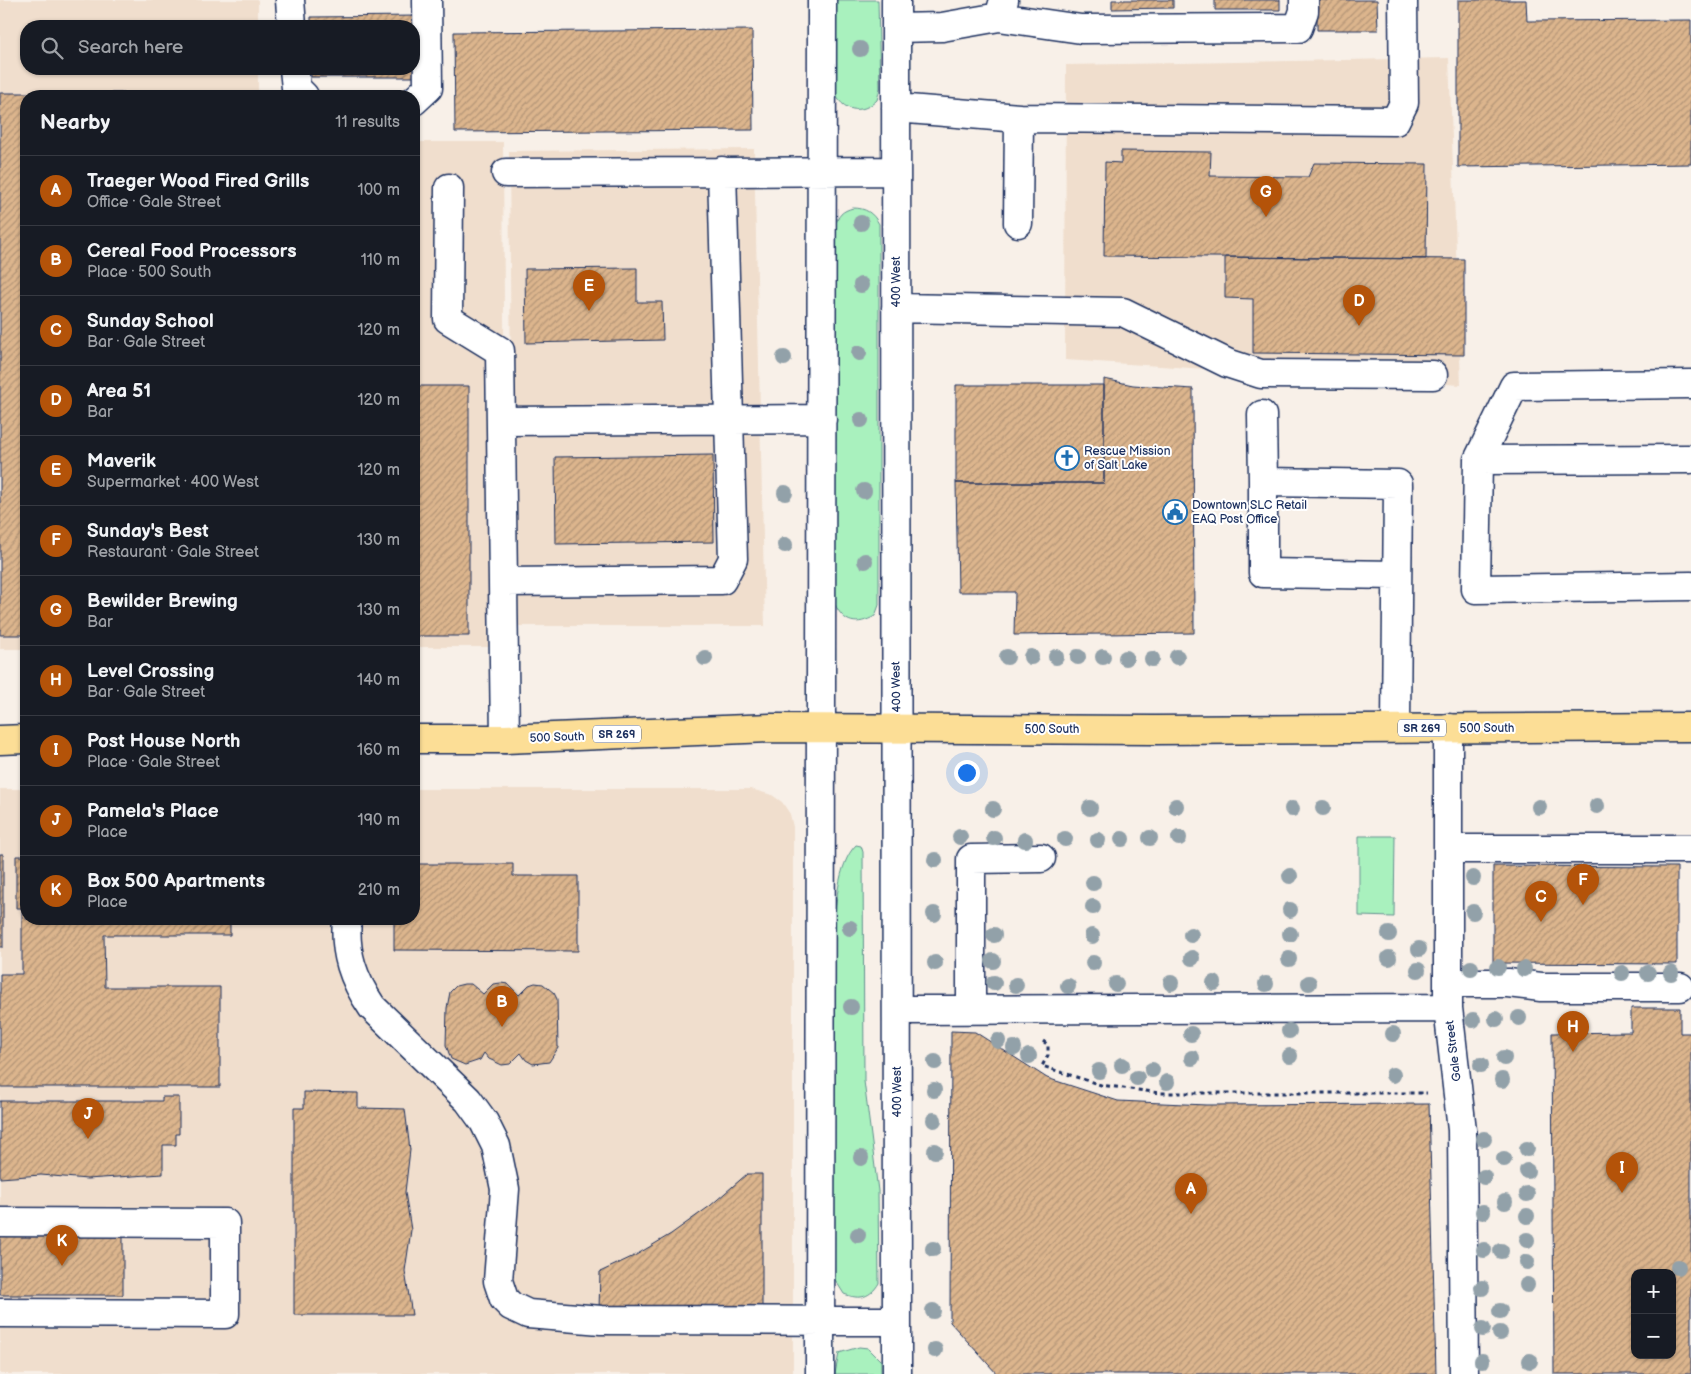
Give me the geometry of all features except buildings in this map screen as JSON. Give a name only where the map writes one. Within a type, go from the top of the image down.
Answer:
[{"type":"main road","name":"500 South","points":[[420,739],[505,739],[771,728],[1691,728]]},
{"type":"main road","points":[[0,740],[20,740]]},
{"type":"street","points":[[290,0],[292,20]]},
{"type":"street","points":[[420,95],[428,88],[427,0]]},
{"type":"street","points":[[820,1374],[822,0]]},
{"type":"street","name":"400 West","points":[[896,0],[897,1374]]},
{"type":"street","points":[[896,28],[942,26],[1001,8],[1080,29],[1298,28],[1304,11],[1304,0]]},
{"type":"street","points":[[896,108],[1019,118],[1395,121],[1404,102],[1403,0]]},
{"type":"street","points":[[295,75],[296,88],[298,90]]},
{"type":"street","points":[[1018,223],[1019,118]]},
{"type":"street","points":[[504,582],[722,580],[733,558],[727,418],[722,171]]},
{"type":"street","points":[[506,172],[896,171]]},
{"type":"street","points":[[449,188],[448,318],[500,351],[505,739]]},
{"type":"street","points":[[896,308],[1122,312],[1227,363],[1261,374],[1434,375]]},
{"type":"street","points":[[1691,384],[1514,386],[1478,460],[1476,589],[1691,586]]},
{"type":"street","points":[[1262,415],[1264,573],[1397,575]]},
{"type":"street","points":[[502,421],[822,418]]},
{"type":"street","points":[[1478,460],[1691,459]]},
{"type":"street","points":[[1263,482],[1398,484],[1396,728]]},
{"type":"street","name":"Gale Street","points":[[1448,728],[1448,995],[1462,1130],[1464,1374]]},
{"type":"street","points":[[1448,849],[1691,849]]},
{"type":"street","points":[[971,1009],[971,859],[1042,858]]},
{"type":"street","points":[[347,925],[348,956],[361,992],[372,1007],[468,1100],[484,1122],[496,1146],[505,1190],[498,1281],[504,1299],[511,1306],[528,1314],[601,1320],[897,1321]]},
{"type":"street","points":[[898,1010],[1448,995],[1508,983],[1541,987],[1680,987]]},
{"type":"street","points":[[0,1222],[225,1223],[225,1314],[0,1313]]},
{"type":"path","points":[[1048,1055],[1042,1066],[1101,1085],[1160,1093],[1415,1094],[1458,1091]]},
{"type":"shaded area","points":[[0,0],[258,0],[258,20],[20,20],[20,75],[258,75],[258,90],[20,90],[20,649],[0,649]]},
{"type":"shaded area","points":[[1449,58],[1461,385],[1065,360],[1066,65]]},
{"type":"shaded area","points":[[420,142],[503,142],[506,647],[420,647]]},
{"type":"shaded area","points":[[754,149],[765,626],[513,626],[509,151]]},
{"type":"shaded area","points":[[0,789],[20,789],[20,925],[420,925],[420,789],[751,789],[772,795],[782,802],[790,814],[793,827],[793,1374],[0,1374]]},
{"type":"green space","points":[[835,0],[878,0],[880,88],[877,100],[865,108],[853,109],[847,107],[834,91]]},
{"type":"green space","points":[[853,208],[869,212],[879,224],[879,605],[875,616],[857,622],[843,616],[835,604],[835,227],[841,214]]},
{"type":"green space","points":[[1359,836],[1395,836],[1394,917],[1359,916]]},
{"type":"green space","points":[[856,845],[861,846],[863,852],[864,1081],[878,1191],[879,1283],[868,1295],[860,1297],[844,1294],[834,1278],[833,934],[841,875],[850,853]]},
{"type":"green space","points":[[859,1347],[868,1348],[881,1361],[881,1374],[835,1374],[839,1353]]},
{"type":"place","name":"Bewilder Brewing","points":[[1266,217]]},
{"type":"place","name":"Maverik","points":[[589,311]]},
{"type":"place","name":"Area 51","points":[[1359,326]]},
{"type":"place","name":"Rescue Mission of Salt Lake","points":[[1067,458]]},
{"type":"place","name":"Downtown SLC Retail EAQ Post Office","points":[[1175,512]]},
{"type":"place","name":"Sunday's Best","points":[[1583,905]]},
{"type":"place","name":"Sunday School","points":[[1541,922]]},
{"type":"place","name":"Cereal Food Processors","points":[[502,1027]]},
{"type":"place","name":"Level Crossing","points":[[1573,1052]]},
{"type":"place","name":"Pamela's Place","points":[[88,1139]]},
{"type":"place","name":"Post House North","points":[[1622,1193]]},
{"type":"place","name":"Traeger Wood Fired Grills","points":[[1191,1214]]},
{"type":"place","name":"Box 500 Apartments","points":[[62,1266]]}]
